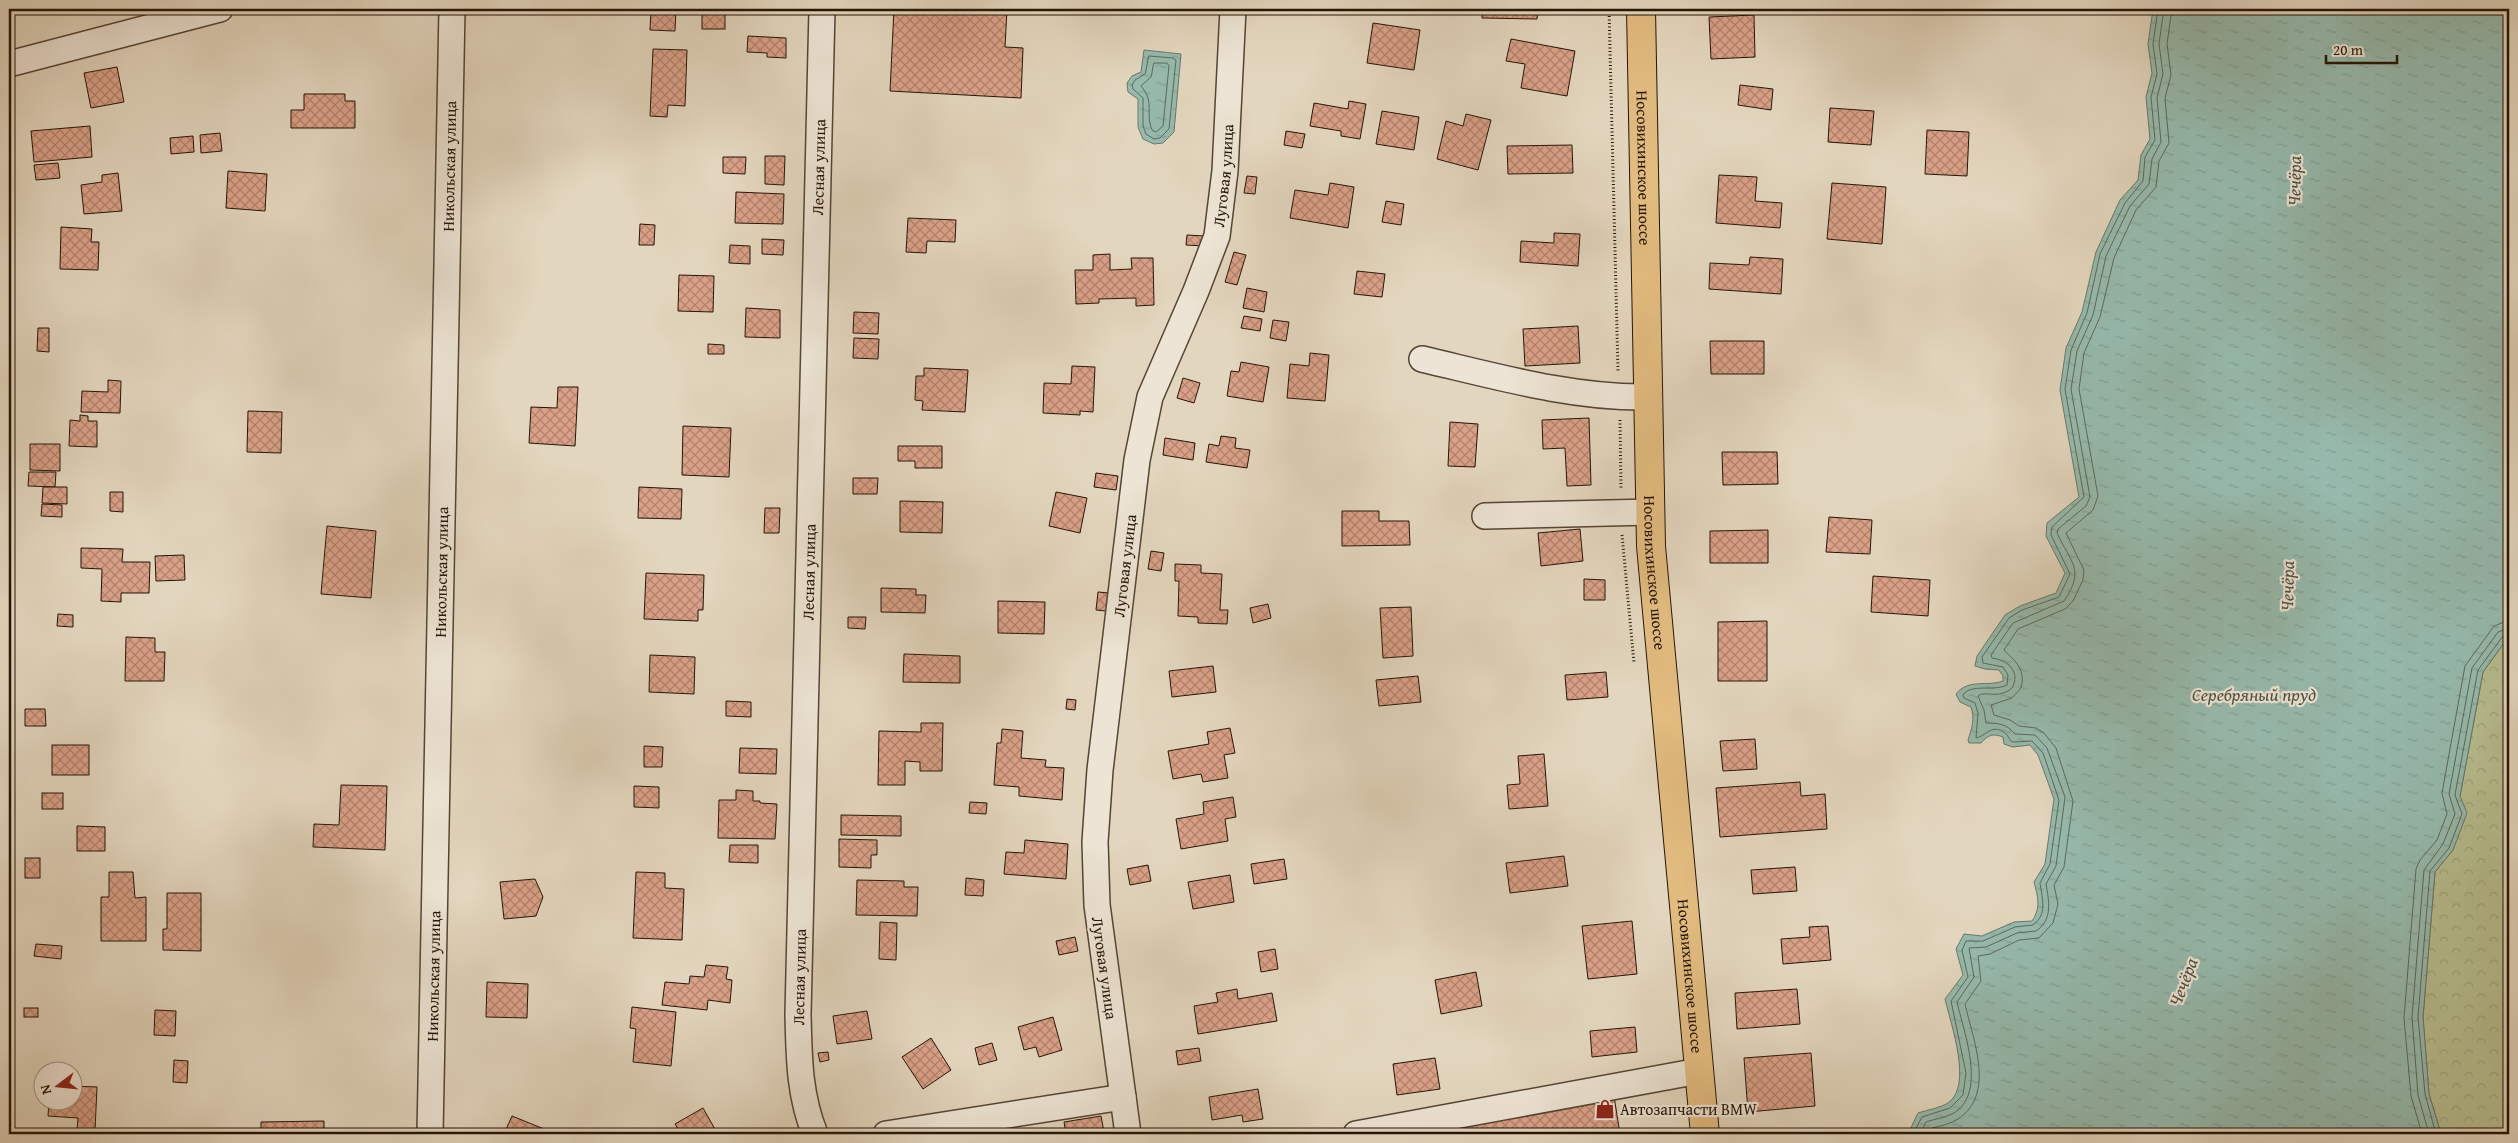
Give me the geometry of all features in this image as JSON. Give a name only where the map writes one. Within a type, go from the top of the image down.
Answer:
[{"type":"main road","name":"Носовихинское шоссе","points":[[1640,9],[1647,397],[1652,546],[1705,1134]]},
{"type":"street","points":[[9,64],[220,9]]},
{"type":"street","name":"Никольская улица","points":[[430,1134],[452,9]]},
{"type":"street","name":"Лесная улица","points":[[815,1134],[802,1089],[798,1014],[822,9]]},
{"type":"street","name":"Луговая улица","points":[[1128,1134],[1097,905],[1095,842],[1100,770],[1136,460],[1150,398],[1196,291],[1217,236],[1225,171],[1233,9]]},
{"type":"street","points":[[1422,359],[1533,384],[1619,397],[1647,397]]},
{"type":"street","points":[[1485,516],[1651,512]]},
{"type":"street","points":[[1356,1134],[1699,1071]]},
{"type":"street","points":[[886,1134],[1123,1097]]},
{"type":"green space","points":[[2509,636],[2509,1134],[2441,1134],[2429,1094],[2423,1017],[2435,872],[2453,850],[2460,796],[2483,672]]},
{"type":"water","name":"Серебряный пруд","points":[[2153,9],[2509,9],[2509,636],[2483,672],[2460,796],[2467,813],[2453,850],[2435,872],[2423,1017],[2429,1094],[2441,1134],[1908,1134],[1918,1113],[1948,1103],[1955,1095],[1959,1083],[1958,1054],[1945,999],[1963,975],[1956,949],[1964,934],[1982,936],[2014,922],[2032,921],[2037,912],[2034,882],[2045,864],[2054,799],[2038,755],[2030,745],[2013,747],[2004,744],[2003,737],[1996,735],[1986,738],[1981,743],[1969,743],[1973,716],[1971,707],[1960,702],[1956,694],[1961,689],[1972,684],[2003,681],[2003,676],[1999,670],[1975,666],[1977,656],[2005,615],[2020,606],[2056,593],[2065,573],[2046,536],[2047,523],[2079,497],[2060,390],[2066,348],[2082,312],[2096,252],[2120,200],[2138,180],[2141,155],[2150,139],[2146,97],[2152,73],[2148,44]]},
{"type":"water","points":[[1144,50],[1181,54],[1174,132],[1163,143],[1154,144],[1143,139],[1138,127],[1138,99],[1128,92],[1127,83],[1132,76],[1141,72]]},
{"type":"building","points":[[651,9],[676,9],[675,31],[650,30]]},
{"type":"building","points":[[761,9],[782,9],[782,14],[761,13]]},
{"type":"building","points":[[894,9],[1007,9],[1005,47],[1023,48],[1021,98],[890,91]]},
{"type":"building","points":[[1482,9],[1538,9],[1537,19],[1482,18]]},
{"type":"building","points":[[702,14],[725,14],[725,29],[702,29]]},
{"type":"building","points":[[1754,15],[1755,57],[1711,59],[1709,17]]},
{"type":"building","points":[[1373,23],[1420,30],[1414,70],[1367,63]]},
{"type":"building","points":[[748,36],[786,38],[786,58],[767,57],[767,53],[747,52]]},
{"type":"building","points":[[1511,39],[1575,51],[1567,96],[1521,88],[1525,64],[1506,61]]},
{"type":"building","points":[[653,49],[687,50],[685,106],[668,105],[667,117],[650,116]]},
{"type":"building","points":[[117,67],[124,102],[91,108],[84,73]]},
{"type":"building","points":[[1740,85],[1773,89],[1771,110],[1738,105]]},
{"type":"building","points":[[304,94],[345,94],[345,101],[355,101],[355,128],[291,128],[291,110],[304,110]]},
{"type":"building","points":[[1349,101],[1366,104],[1360,139],[1341,136],[1341,131],[1310,126],[1314,103],[1348,109]]},
{"type":"building","points":[[1830,108],[1874,111],[1871,145],[1828,142]]},
{"type":"building","points":[[1382,111],[1419,117],[1414,150],[1376,144]]},
{"type":"building","points":[[1466,114],[1491,120],[1478,170],[1437,159],[1446,121],[1463,126]]},
{"type":"building","points":[[90,126],[92,157],[34,162],[31,131]]},
{"type":"building","points":[[1927,130],[1969,132],[1967,176],[1925,174]]},
{"type":"building","points":[[1286,131],[1305,134],[1302,148],[1284,145]]},
{"type":"building","points":[[220,133],[222,151],[201,153],[200,135]]},
{"type":"building","points":[[193,136],[194,152],[171,154],[170,138]]},
{"type":"building","points":[[1572,145],[1573,173],[1508,174],[1507,146]]},
{"type":"building","points":[[765,156],[785,156],[784,185],[765,184]]},
{"type":"building","points":[[723,157],[746,157],[745,174],[723,173]]},
{"type":"building","points":[[58,163],[60,178],[36,180],[34,165]]},
{"type":"building","points":[[228,171],[267,174],[265,211],[226,208]]},
{"type":"building","points":[[118,173],[122,211],[84,214],[81,185],[102,182],[102,175]]},
{"type":"building","points":[[1719,175],[1757,177],[1755,201],[1782,203],[1780,228],[1716,223]]},
{"type":"building","points":[[1247,176],[1257,177],[1255,194],[1244,193]]},
{"type":"building","points":[[1330,183],[1354,187],[1348,228],[1290,218],[1295,190],[1328,195]]},
{"type":"building","points":[[1832,183],[1886,187],[1882,244],[1827,239]]},
{"type":"building","points":[[736,192],[784,194],[783,224],[735,223]]},
{"type":"building","points":[[1386,201],[1404,204],[1401,225],[1382,222]]},
{"type":"building","points":[[908,218],[956,220],[955,242],[927,241],[926,253],[906,252]]},
{"type":"building","points":[[640,224],[655,225],[654,245],[639,245]]},
{"type":"building","points":[[61,227],[92,229],[91,242],[99,242],[98,270],[60,269]]},
{"type":"building","points":[[1554,233],[1580,234],[1578,266],[1520,262],[1521,241],[1554,243]]},
{"type":"building","points":[[1187,235],[1204,236],[1204,246],[1186,245]]},
{"type":"building","points":[[762,239],[784,240],[783,255],[762,254]]},
{"type":"building","points":[[730,245],[750,246],[750,264],[729,263]]},
{"type":"building","points":[[1234,252],[1246,255],[1237,285],[1225,282]]},
{"type":"building","points":[[1110,254],[1110,270],[1132,269],[1131,258],[1153,258],[1154,305],[1136,306],[1136,298],[1099,299],[1099,303],[1076,304],[1075,270],[1093,270],[1093,255]]},
{"type":"building","points":[[1750,257],[1783,259],[1781,294],[1709,289],[1710,263],[1749,265]]},
{"type":"building","points":[[1357,271],[1385,274],[1382,297],[1354,294]]},
{"type":"building","points":[[679,275],[714,276],[713,312],[678,311]]},
{"type":"building","points":[[1247,288],[1267,292],[1264,312],[1243,308]]},
{"type":"building","points":[[746,308],[780,310],[780,338],[745,337]]},
{"type":"building","points":[[854,312],[879,313],[878,334],[853,333]]},
{"type":"building","points":[[1244,316],[1262,319],[1260,331],[1241,328]]},
{"type":"building","points":[[1273,320],[1289,322],[1286,341],[1270,338]]},
{"type":"building","points":[[1578,326],[1580,363],[1525,366],[1523,329]]},
{"type":"building","points":[[38,328],[49,328],[49,352],[37,351]]},
{"type":"building","points":[[854,338],[879,339],[878,359],[853,358]]},
{"type":"building","points":[[1710,341],[1764,341],[1764,374],[1711,374]]},
{"type":"building","points":[[708,344],[724,345],[724,354],[708,354]]},
{"type":"building","points":[[1310,353],[1329,355],[1325,401],[1287,398],[1290,364],[1309,366]]},
{"type":"building","points":[[1241,362],[1269,367],[1263,402],[1227,396],[1231,371],[1239,372]]},
{"type":"building","points":[[1072,366],[1095,367],[1093,412],[1080,411],[1080,415],[1043,413],[1044,383],[1071,384]]},
{"type":"building","points":[[924,368],[968,370],[965,412],[922,410],[923,401],[915,400],[916,376],[924,376]]},
{"type":"building","points":[[1183,378],[1200,383],[1194,403],[1177,398]]},
{"type":"building","points":[[108,380],[121,381],[120,413],[81,412],[82,391],[108,392]]},
{"type":"building","points":[[558,387],[578,387],[575,446],[529,443],[531,407],[557,408]]},
{"type":"building","points":[[248,411],[282,412],[281,453],[247,452]]},
{"type":"building","points":[[80,415],[88,416],[88,421],[97,421],[97,447],[69,446],[70,420],[80,421]]},
{"type":"building","points":[[1589,418],[1591,485],[1567,486],[1565,448],[1543,449],[1542,420]]},
{"type":"building","points":[[1450,422],[1478,424],[1475,467],[1448,466]]},
{"type":"building","points":[[683,426],[731,428],[729,477],[682,475]]},
{"type":"building","points":[[1221,436],[1236,438],[1235,448],[1250,450],[1247,468],[1206,462],[1209,444],[1219,446]]},
{"type":"building","points":[[1165,438],[1195,443],[1193,460],[1163,455]]},
{"type":"building","points":[[30,444],[60,444],[60,471],[30,470]]},
{"type":"building","points":[[898,446],[942,446],[942,468],[915,468],[915,461],[898,461]]},
{"type":"building","points":[[1722,452],[1777,452],[1778,484],[1723,485]]},
{"type":"building","points":[[29,472],[56,472],[55,487],[28,486]]},
{"type":"building","points":[[1096,473],[1118,476],[1116,490],[1094,487]]},
{"type":"building","points":[[853,478],[878,478],[877,494],[853,494]]},
{"type":"building","points":[[43,487],[67,487],[67,504],[42,503]]},
{"type":"building","points":[[639,487],[682,489],[681,519],[638,518]]},
{"type":"building","points":[[110,492],[123,492],[123,512],[110,511]]},
{"type":"building","points":[[1056,492],[1087,498],[1080,533],[1049,526]]},
{"type":"building","points":[[900,501],[943,502],[942,533],[900,532]]},
{"type":"building","points":[[42,504],[62,505],[62,517],[41,516]]},
{"type":"building","points":[[765,508],[780,508],[779,533],[764,533]]},
{"type":"building","points":[[1342,511],[1379,511],[1379,521],[1409,521],[1410,545],[1342,546]]},
{"type":"building","points":[[1829,517],[1872,520],[1870,554],[1826,552]]},
{"type":"building","points":[[327,526],[376,531],[371,598],[321,594]]},
{"type":"building","points":[[1580,529],[1583,561],[1541,566],[1538,533]]},
{"type":"building","points":[[1768,530],[1768,563],[1710,563],[1710,531]]},
{"type":"building","points":[[81,548],[123,549],[122,562],[150,562],[149,593],[121,593],[121,602],[101,601],[102,569],[81,568]]},
{"type":"building","points":[[1151,551],[1164,553],[1161,571],[1148,569]]},
{"type":"building","points":[[184,555],[185,580],[156,581],[155,556]]},
{"type":"building","points":[[1175,564],[1201,565],[1201,573],[1222,574],[1220,610],[1228,610],[1227,624],[1198,623],[1198,617],[1178,616],[1179,581],[1175,581]]},
{"type":"building","points":[[646,573],[704,575],[703,610],[698,610],[698,621],[644,619]]},
{"type":"building","points":[[1873,576],[1930,580],[1928,616],[1871,612]]},
{"type":"building","points":[[1584,579],[1605,580],[1605,600],[1584,600]]},
{"type":"building","points":[[881,588],[916,589],[916,595],[926,595],[925,613],[881,612]]},
{"type":"building","points":[[1098,592],[1109,593],[1106,611],[1096,610]]},
{"type":"building","points":[[998,601],[1045,602],[1044,634],[998,633]]},
{"type":"building","points":[[1268,604],[1271,618],[1253,623],[1250,608]]},
{"type":"building","points":[[1411,607],[1413,656],[1383,658],[1380,608]]},
{"type":"building","points":[[58,614],[73,615],[73,627],[57,626]]},
{"type":"building","points":[[848,617],[866,617],[865,629],[848,628]]},
{"type":"building","points":[[1767,621],[1767,681],[1718,681],[1718,622]]},
{"type":"building","points":[[126,637],[155,638],[155,652],[165,652],[164,681],[125,681]]},
{"type":"building","points":[[904,654],[960,656],[960,683],[903,682]]},
{"type":"building","points":[[650,655],[695,657],[694,694],[649,692]]},
{"type":"building","points":[[1213,666],[1216,692],[1172,697],[1169,671]]},
{"type":"building","points":[[1606,672],[1608,697],[1567,700],[1565,675]]},
{"type":"building","points":[[1418,676],[1421,702],[1379,706],[1376,680]]},
{"type":"building","points":[[1067,699],[1076,700],[1075,710],[1066,709]]},
{"type":"building","points":[[726,701],[751,702],[751,717],[726,716]]},
{"type":"building","points":[[25,709],[45,709],[46,726],[25,726]]},
{"type":"building","points":[[921,723],[943,723],[942,771],[920,771],[920,762],[905,761],[905,785],[878,785],[879,731],[921,732]]},
{"type":"building","points":[[1230,728],[1235,753],[1224,755],[1228,778],[1203,782],[1201,774],[1173,779],[1168,751],[1209,744],[1207,732]]},
{"type":"building","points":[[1002,729],[1023,731],[1021,758],[1046,760],[1045,767],[1064,768],[1062,800],[1019,796],[1019,787],[994,785],[997,743],[1001,743]]},
{"type":"building","points":[[1755,739],[1757,769],[1723,771],[1720,741]]},
{"type":"building","points":[[52,745],[89,745],[89,775],[52,775]]},
{"type":"building","points":[[644,746],[663,747],[662,767],[644,767]]},
{"type":"building","points":[[740,748],[777,749],[776,774],[739,773]]},
{"type":"building","points":[[1544,754],[1548,806],[1509,809],[1507,785],[1520,784],[1518,756]]},
{"type":"building","points":[[1800,782],[1801,796],[1825,794],[1827,829],[1720,837],[1716,788]]},
{"type":"building","points":[[341,785],[387,786],[385,850],[313,847],[314,824],[339,825]]},
{"type":"building","points":[[634,786],[659,787],[659,808],[634,807]]},
{"type":"building","points":[[736,790],[753,791],[753,801],[777,804],[775,839],[718,838],[719,800],[736,800]]},
{"type":"building","points":[[42,793],[63,793],[63,809],[42,809]]},
{"type":"building","points":[[1233,797],[1236,817],[1225,819],[1228,841],[1181,849],[1176,819],[1204,814],[1203,802]]},
{"type":"building","points":[[970,802],[987,803],[986,814],[969,813]]},
{"type":"building","points":[[841,815],[901,816],[901,836],[841,835]]},
{"type":"building","points":[[77,826],[105,827],[105,851],[77,851]]},
{"type":"building","points":[[839,839],[877,840],[877,855],[871,855],[871,868],[839,867]]},
{"type":"building","points":[[1025,840],[1068,844],[1066,879],[1004,874],[1006,852],[1024,853]]},
{"type":"building","points":[[730,845],[758,845],[758,863],[729,862]]},
{"type":"building","points":[[1564,856],[1568,886],[1510,893],[1506,863]]},
{"type":"building","points":[[25,858],[40,858],[40,878],[25,878]]},
{"type":"building","points":[[1284,859],[1287,879],[1254,884],[1251,864]]},
{"type":"building","points":[[1148,865],[1151,881],[1130,885],[1127,869]]},
{"type":"building","points":[[1795,867],[1797,891],[1753,894],[1751,870]]},
{"type":"building","points":[[109,872],[133,872],[135,898],[146,897],[146,941],[101,941],[101,897],[109,897]]},
{"type":"building","points":[[636,872],[665,873],[665,888],[684,889],[682,940],[633,938]]},
{"type":"building","points":[[1230,875],[1234,902],[1193,909],[1188,882]]},
{"type":"building","points":[[966,878],[984,880],[983,896],[965,895]]},
{"type":"building","points":[[535,879],[543,897],[536,916],[504,919],[500,882]]},
{"type":"building","points":[[857,880],[904,881],[904,887],[918,887],[917,916],[856,915]]},
{"type":"building","points":[[167,893],[201,893],[201,951],[163,950],[163,929],[167,929]]},
{"type":"building","points":[[1632,921],[1637,974],[1588,979],[1582,926]]},
{"type":"building","points":[[880,922],[897,923],[896,960],[879,959]]},
{"type":"building","points":[[1828,926],[1831,960],[1783,964],[1781,939],[1810,937],[1809,927]]},
{"type":"building","points":[[1075,937],[1078,951],[1059,955],[1056,941]]},
{"type":"building","points":[[36,944],[62,946],[61,959],[34,956]]},
{"type":"building","points":[[1275,949],[1278,969],[1261,972],[1258,952]]},
{"type":"building","points":[[706,965],[728,967],[726,979],[732,980],[730,1003],[708,1000],[707,1010],[662,1005],[665,982],[689,984],[690,976],[704,977]]},
{"type":"building","points":[[1476,972],[1482,1006],[1441,1014],[1435,980]]},
{"type":"building","points":[[487,982],[528,984],[527,1018],[486,1017]]},
{"type":"building","points":[[1237,989],[1238,999],[1272,993],[1277,1021],[1198,1034],[1194,1006],[1218,1002],[1216,993]]},
{"type":"building","points":[[1797,989],[1800,1024],[1737,1029],[1735,993]]},
{"type":"building","points":[[632,1007],[676,1012],[671,1066],[633,1062],[636,1029],[630,1028]]},
{"type":"building","points":[[24,1008],[38,1008],[38,1017],[24,1017]]},
{"type":"building","points":[[155,1010],[176,1011],[175,1036],[154,1035]]},
{"type":"building","points":[[867,1011],[872,1039],[837,1044],[833,1016]]},
{"type":"building","points":[[1053,1017],[1062,1050],[1039,1057],[1036,1047],[1024,1050],[1018,1027]]},
{"type":"building","points":[[1635,1027],[1637,1052],[1592,1057],[1590,1031]]},
{"type":"building","points":[[931,1038],[951,1070],[923,1089],[902,1057]]},
{"type":"building","points":[[992,1043],[997,1060],[979,1065],[975,1048]]},
{"type":"building","points":[[1199,1048],[1201,1061],[1178,1065],[1176,1051]]},
{"type":"building","points":[[828,1052],[829,1060],[820,1062],[818,1053]]},
{"type":"building","points":[[1811,1053],[1815,1106],[1748,1112],[1744,1058]]},
{"type":"building","points":[[1435,1058],[1440,1089],[1397,1095],[1393,1064]]},
{"type":"building","points":[[174,1060],[188,1061],[187,1083],[173,1082]]},
{"type":"building","points":[[82,1086],[97,1087],[95,1131],[77,1130],[78,1118],[48,1116],[48,1110],[82,1110]]},
{"type":"building","points":[[1258,1089],[1263,1119],[1243,1122],[1242,1115],[1212,1120],[1209,1097]]},
{"type":"building","points":[[1614,1096],[1620,1134],[1422,1134]]},
{"type":"building","points":[[703,1108],[716,1131],[711,1134],[681,1134],[675,1124]]},
{"type":"building","points":[[512,1116],[554,1133],[504,1134]]},
{"type":"building","points":[[1101,1116],[1104,1132],[1112,1130],[1112,1134],[1066,1134],[1064,1122]]},
{"type":"building","points":[[324,1121],[324,1134],[261,1134],[261,1122]]},
{"type":"place","name":"Автозапчасти BMW","points":[[1605,1109]]},
{"type":"water label","name":"Чечёра","points":[[2294,181]]},
{"type":"water label","name":"Чечёра","points":[[2287,586]]},
{"type":"water label","name":"Чечёра","points":[[2183,982]]}]
